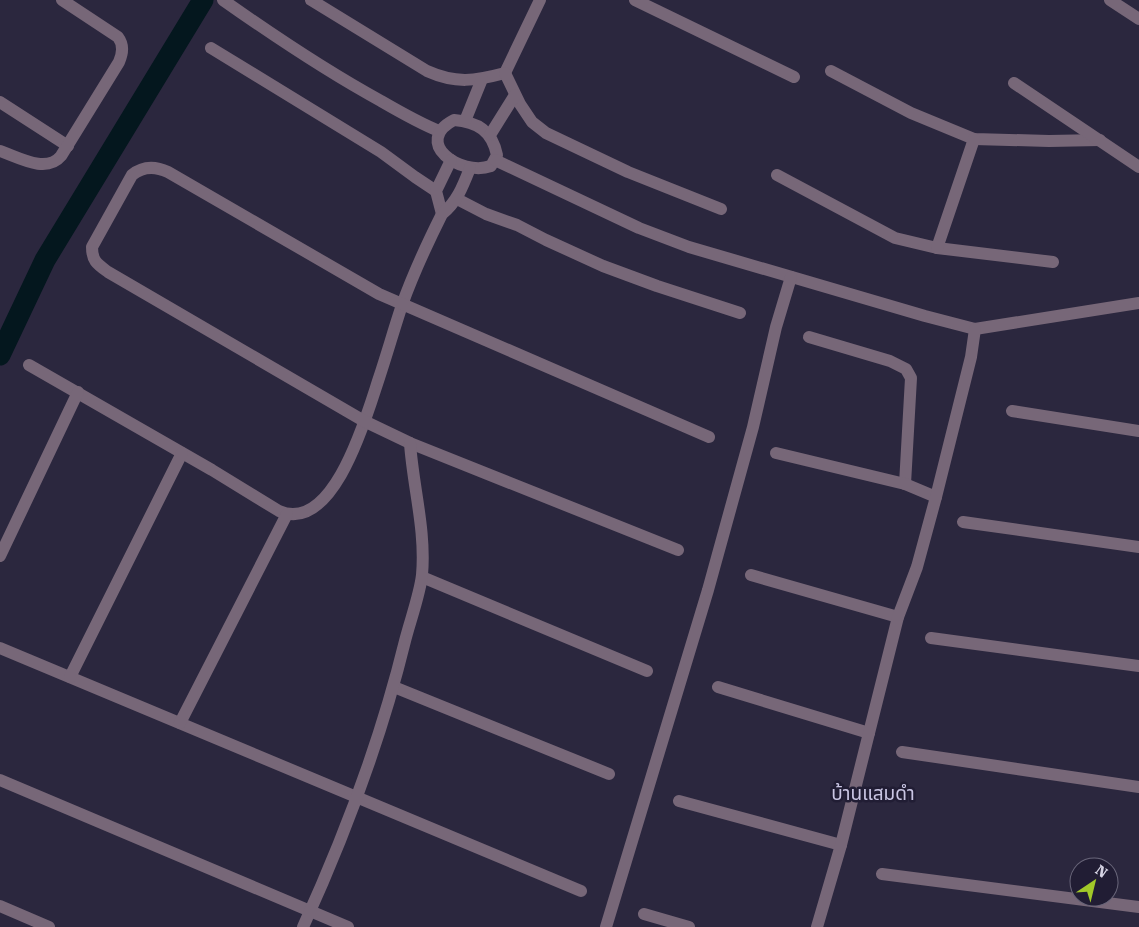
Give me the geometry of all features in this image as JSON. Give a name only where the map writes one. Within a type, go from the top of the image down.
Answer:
[{"type":"street","points":[[0,151],[45,165],[54,163],[68,146],[119,62],[123,48],[121,41],[112,32],[62,0]]},
{"type":"street","points":[[224,0],[288,46],[365,93],[424,125],[439,131]]},
{"type":"street","points":[[312,0],[427,71],[444,79],[482,79],[505,73]]},
{"type":"street","points":[[540,0],[505,73],[515,96],[532,122],[546,133],[628,172],[721,209]]},
{"type":"street","points":[[634,0],[794,77]]},
{"type":"street","points":[[1110,0],[1139,19]]},
{"type":"street","points":[[211,48],[381,152],[436,190]]},
{"type":"street","points":[[831,71],[911,113],[974,139],[1100,140]]},
{"type":"street","points":[[465,121],[482,79]]},
{"type":"street","points":[[1014,83],[1139,167]]},
{"type":"street","points":[[490,135],[515,96]]},
{"type":"street","points":[[0,102],[68,146]]},
{"type":"street","points":[[454,120],[465,121],[482,128],[490,135],[495,144],[497,155],[495,160],[491,166],[484,169],[470,168],[451,160],[441,150],[437,141],[439,131],[446,124],[454,120]]},
{"type":"street","points":[[937,248],[974,139]]},
{"type":"street","points":[[442,214],[436,190],[451,160]]},
{"type":"street","points":[[495,160],[639,228],[689,247],[975,329],[1139,303]]},
{"type":"street","points":[[678,550],[410,442],[364,421],[108,272],[97,264],[92,256],[92,247],[132,175],[138,170],[158,168],[379,294],[708,437]]},
{"type":"street","points":[[29,365],[287,514],[302,514],[314,507],[331,490],[344,470],[364,421],[403,304],[428,242],[442,214],[457,199],[470,168]]},
{"type":"street","points":[[777,175],[895,238],[937,248],[1053,262]]},
{"type":"street","points":[[457,199],[486,214],[517,225],[602,266],[740,313]]},
{"type":"street","points":[[606,927],[708,590],[753,428],[776,327],[791,277]]},
{"type":"street","points":[[818,927],[841,845],[898,617],[917,567],[936,497],[971,357],[975,329]]},
{"type":"street","points":[[809,337],[890,361],[906,370],[911,378],[905,484]]},
{"type":"street","points":[[0,556],[78,392]]},
{"type":"street","points":[[1012,411],[1139,431]]},
{"type":"street","points":[[303,927],[357,798],[394,688],[422,577],[423,541],[412,470],[410,442]]},
{"type":"street","points":[[70,677],[182,453]]},
{"type":"street","points":[[776,453],[905,484],[936,497]]},
{"type":"street","points":[[180,723],[287,514]]},
{"type":"street","points":[[963,522],[1139,547]]},
{"type":"street","points":[[751,575],[898,617]]},
{"type":"street","points":[[422,577],[647,671]]},
{"type":"street","points":[[931,638],[1139,666]]},
{"type":"street","points":[[0,648],[581,891]]},
{"type":"street","points":[[718,687],[869,734]]},
{"type":"street","points":[[394,688],[608,774]]},
{"type":"street","points":[[902,752],[1139,787]]},
{"type":"street","points":[[0,780],[348,927]]},
{"type":"street","points":[[679,801],[841,845]]},
{"type":"street","points":[[882,874],[1139,907]]},
{"type":"street","points":[[0,906],[50,927]]},
{"type":"street","points":[[644,914],[690,927]]},
{"type":"waterway","points":[[0,355],[45,260],[203,0]]},
{"type":"district","name":"บ้านแสมดำ","points":[[873,793]]}]
